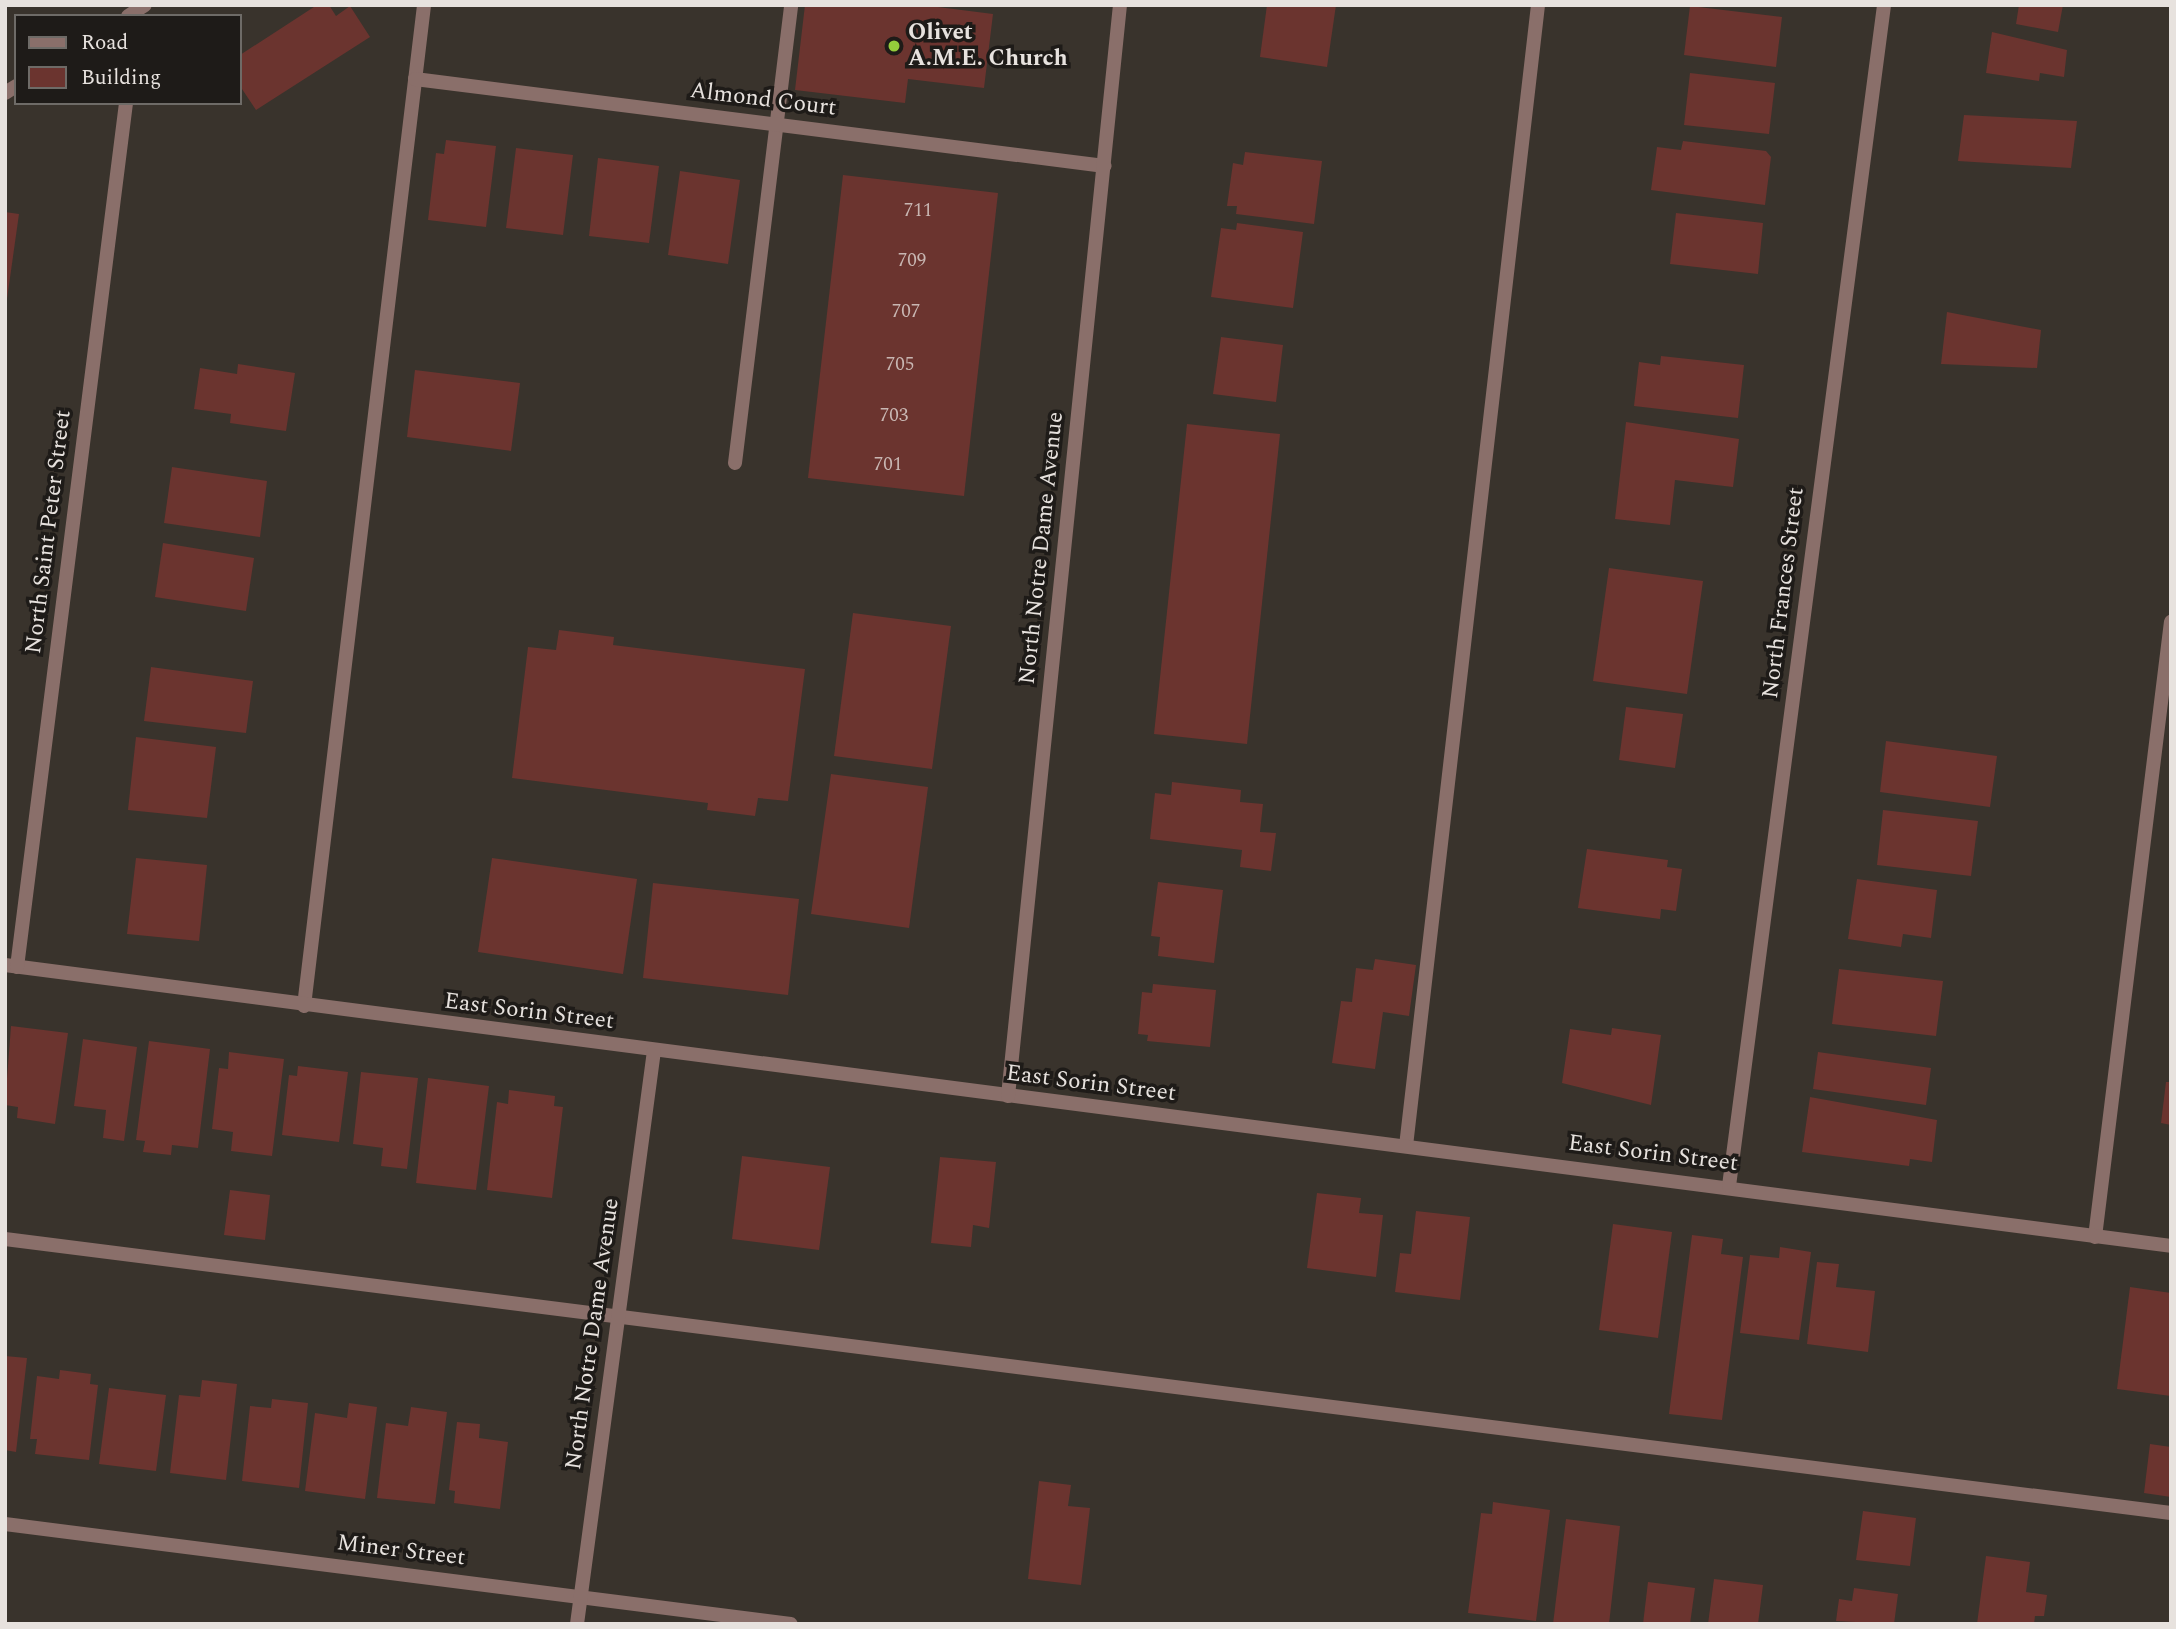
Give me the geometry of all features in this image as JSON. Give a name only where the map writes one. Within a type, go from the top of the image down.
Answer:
[{"type":"street","points":[[304,1006],[424,5]]},
{"type":"street","points":[[735,463],[790,5]]},
{"type":"street","name":"North Notre Dame Avenue","points":[[1008,1096],[1120,5]]},
{"type":"street","points":[[1406,1146],[1538,5]]},
{"type":"street","name":"North Frances Street","points":[[1729,1186],[1884,5]]},
{"type":"street","name":"Almond Court","points":[[415,79],[1105,166]]},
{"type":"street","name":"North Saint Peter Street","points":[[11,966],[126,105]]},
{"type":"street","points":[[2095,1237],[2171,622]]},
{"type":"street","name":"East Sorin Street","points":[[11,966],[654,1051],[1729,1186],[2171,1246]]},
{"type":"street","name":"North Notre Dame Avenue","points":[[577,1624],[654,1051]]},
{"type":"street","points":[[5,1238],[618,1319],[2171,1513]]},
{"type":"street","name":"Miner Street","points":[[5,1524],[791,1624]]},
{"type":"building","points":[[317,5],[329,5],[336,16],[350,6],[370,37],[256,110],[242,89],[242,54]]},
{"type":"building","name":"Olivet A.M.E. Church","points":[[805,5],[922,5],[993,14],[984,88],[908,79],[905,103],[795,90]]},
{"type":"building","points":[[1267,5],[1336,5],[1327,67],[1260,57]]},
{"type":"building","points":[[2019,5],[2063,5],[2058,32],[2016,24]]},
{"type":"building","points":[[1690,6],[1782,17],[1776,67],[1684,55]]},
{"type":"building","points":[[1992,32],[2067,50],[2064,77],[2040,73],[2039,81],[1986,73]]},
{"type":"building","points":[[1690,73],[1775,83],[1769,134],[1684,125]]},
{"type":"building","points":[[1964,115],[2077,121],[2071,168],[1958,161]]},
{"type":"building","points":[[446,140],[496,146],[486,227],[428,220],[436,153],[444,154]]},
{"type":"building","points":[[1683,141],[1766,151],[1771,157],[1765,205],[1651,190],[1657,147],[1681,150]]},
{"type":"building","points":[[516,148],[573,155],[563,235],[506,228]]},
{"type":"building","points":[[1245,152],[1322,161],[1314,224],[1236,214],[1237,206],[1227,206],[1233,163],[1243,165]]},
{"type":"building","points":[[598,158],[659,166],[649,243],[589,236]]},
{"type":"building","points":[[680,171],[740,180],[728,264],[668,255]]},
{"type":"building","points":[[843,175],[998,193],[964,496],[808,478]]},
{"type":"building","points":[[5,212],[19,214],[7,299],[5,299]]},
{"type":"building","points":[[1676,213],[1763,223],[1758,274],[1670,264]]},
{"type":"building","points":[[1237,223],[1303,232],[1293,308],[1211,297],[1221,228],[1236,230]]},
{"type":"building","points":[[1947,312],[2041,330],[2037,368],[1941,364]]},
{"type":"building","points":[[1221,337],[1283,345],[1276,402],[1213,394]]},
{"type":"building","points":[[1661,356],[1744,365],[1738,418],[1634,406],[1639,362],[1660,365]]},
{"type":"building","points":[[238,364],[295,373],[286,431],[230,423],[231,414],[194,409],[200,368],[237,374]]},
{"type":"building","points":[[415,370],[520,383],[511,451],[407,437]]},
{"type":"building","points":[[1626,422],[1739,439],[1733,487],[1675,480],[1670,525],[1615,519]]},
{"type":"building","points":[[1187,424],[1280,434],[1247,744],[1154,734]]},
{"type":"building","points":[[172,467],[267,481],[260,537],[164,523]]},
{"type":"building","points":[[163,543],[254,558],[246,611],[155,597]]},
{"type":"building","points":[[1609,568],[1703,581],[1687,694],[1593,681]]},
{"type":"building","points":[[853,613],[951,626],[932,769],[834,756]]},
{"type":"building","points":[[559,630],[614,637],[613,645],[805,669],[788,801],[758,798],[755,816],[707,810],[708,803],[512,778],[528,647],[556,650]]},
{"type":"building","points":[[151,667],[253,681],[246,733],[144,721]]},
{"type":"building","points":[[1626,707],[1683,714],[1675,768],[1619,760]]},
{"type":"building","points":[[136,737],[216,747],[207,818],[128,810]]},
{"type":"building","points":[[1886,741],[1997,756],[1990,807],[1880,792]]},
{"type":"building","points":[[831,774],[928,787],[909,928],[811,914]]},
{"type":"building","points":[[1172,782],[1241,790],[1240,802],[1263,804],[1260,832],[1276,833],[1271,871],[1240,867],[1242,850],[1150,839],[1155,793],[1171,795]]},
{"type":"building","points":[[1883,810],[1978,821],[1971,876],[1877,865]]},
{"type":"building","points":[[1587,849],[1668,860],[1667,867],[1682,869],[1676,911],[1661,909],[1660,919],[1578,908]]},
{"type":"building","points":[[136,858],[207,865],[199,941],[127,934]]},
{"type":"building","points":[[492,858],[637,879],[623,974],[478,952]]},
{"type":"building","points":[[1857,879],[1937,890],[1931,938],[1903,934],[1901,947],[1848,939]]},
{"type":"building","points":[[1158,882],[1223,890],[1214,963],[1158,956],[1160,937],[1151,936]]},
{"type":"building","points":[[653,883],[799,899],[788,995],[643,978]]},
{"type":"building","points":[[1375,959],[1416,965],[1409,1016],[1383,1012],[1375,1069],[1332,1063],[1341,1001],[1352,1002],[1356,968],[1373,970]]},
{"type":"building","points":[[1839,969],[1943,981],[1936,1036],[1832,1024]]},
{"type":"building","points":[[1153,984],[1216,990],[1210,1047],[1147,1041],[1148,1035],[1138,1034],[1142,992],[1152,993]]},
{"type":"building","points":[[11,1026],[68,1033],[55,1124],[17,1118],[18,1107],[5,1105]]},
{"type":"building","points":[[1612,1028],[1661,1035],[1651,1105],[1562,1083],[1570,1029],[1611,1035]]},
{"type":"building","points":[[83,1039],[137,1047],[124,1141],[103,1138],[106,1110],[74,1106]]},
{"type":"building","points":[[149,1041],[210,1049],[198,1148],[172,1145],[171,1155],[143,1152],[145,1141],[136,1140]]},
{"type":"building","points":[[229,1052],[284,1059],[272,1156],[231,1151],[233,1132],[212,1129],[219,1068],[228,1069]]},
{"type":"building","points":[[1818,1052],[1931,1068],[1926,1105],[1813,1089]]},
{"type":"building","points":[[298,1066],[348,1072],[339,1142],[282,1135],[289,1075],[297,1076]]},
{"type":"building","points":[[361,1072],[418,1078],[407,1169],[381,1166],[383,1148],[353,1144]]},
{"type":"building","points":[[428,1078],[489,1086],[476,1190],[416,1183]]},
{"type":"building","points":[[2166,1082],[2171,1082],[2171,1125],[2161,1123]]},
{"type":"building","points":[[509,1090],[555,1096],[554,1106],[563,1107],[552,1198],[487,1190],[497,1102],[508,1104]]},
{"type":"building","points":[[1810,1097],[1937,1120],[1932,1162],[1910,1159],[1909,1166],[1802,1152]]},
{"type":"building","points":[[742,1156],[830,1167],[819,1250],[732,1239]]},
{"type":"building","points":[[940,1157],[996,1162],[989,1228],[973,1225],[971,1247],[931,1243]]},
{"type":"building","points":[[230,1190],[270,1195],[265,1240],[224,1235]]},
{"type":"building","points":[[1317,1193],[1361,1198],[1359,1213],[1383,1215],[1376,1277],[1307,1268]]},
{"type":"building","points":[[1416,1211],[1470,1217],[1460,1300],[1395,1292],[1400,1253],[1411,1254]]},
{"type":"building","points":[[1613,1224],[1672,1232],[1658,1338],[1599,1330]]},
{"type":"building","points":[[1692,1235],[1723,1239],[1721,1254],[1743,1257],[1722,1420],[1669,1414]]},
{"type":"building","points":[[1780,1247],[1811,1252],[1799,1340],[1740,1333],[1750,1255],[1779,1258]]},
{"type":"building","points":[[1817,1262],[1839,1264],[1836,1287],[1875,1291],[1868,1352],[1807,1344]]},
{"type":"building","points":[[2130,1287],[2171,1293],[2171,1396],[2117,1389]]},
{"type":"building","points":[[5,1356],[27,1358],[16,1452],[5,1450]]},
{"type":"building","points":[[60,1370],[91,1374],[90,1384],[98,1385],[89,1460],[35,1454],[37,1439],[30,1439],[37,1376],[59,1379]]},
{"type":"building","points":[[202,1380],[237,1384],[226,1480],[170,1473],[179,1395],[200,1397]]},
{"type":"building","points":[[109,1388],[166,1395],[156,1471],[99,1464]]},
{"type":"building","points":[[272,1399],[308,1403],[299,1488],[242,1481],[250,1406],[271,1408]]},
{"type":"building","points":[[349,1403],[377,1407],[365,1499],[305,1491],[315,1413],[347,1418]]},
{"type":"building","points":[[411,1407],[447,1412],[435,1504],[377,1498],[386,1423],[408,1426]]},
{"type":"building","points":[[457,1422],[480,1424],[479,1438],[508,1442],[500,1509],[454,1503],[455,1491],[449,1490]]},
{"type":"building","points":[[2150,1444],[2171,1447],[2171,1497],[2144,1493]]},
{"type":"building","points":[[1039,1481],[1071,1485],[1068,1506],[1090,1508],[1081,1585],[1028,1579]]},
{"type":"building","points":[[1493,1502],[1550,1510],[1536,1621],[1468,1613],[1481,1513],[1492,1514]]},
{"type":"building","points":[[1863,1511],[1916,1518],[1910,1566],[1856,1560]]},
{"type":"building","points":[[1566,1519],[1620,1526],[1609,1624],[1553,1624]]},
{"type":"building","points":[[1986,1556],[2030,1562],[2026,1592],[2047,1595],[2044,1616],[2035,1616],[2034,1624],[1977,1624]]},
{"type":"building","points":[[1714,1579],[1763,1585],[1758,1624],[1708,1624]]},
{"type":"building","points":[[1648,1582],[1695,1588],[1690,1624],[1643,1624]]},
{"type":"building","points":[[1854,1588],[1898,1594],[1894,1624],[1836,1621],[1839,1599],[1852,1601]]},
{"type":"place","name":"Olivet A.M.E. Church","points":[[894,46]]}]
